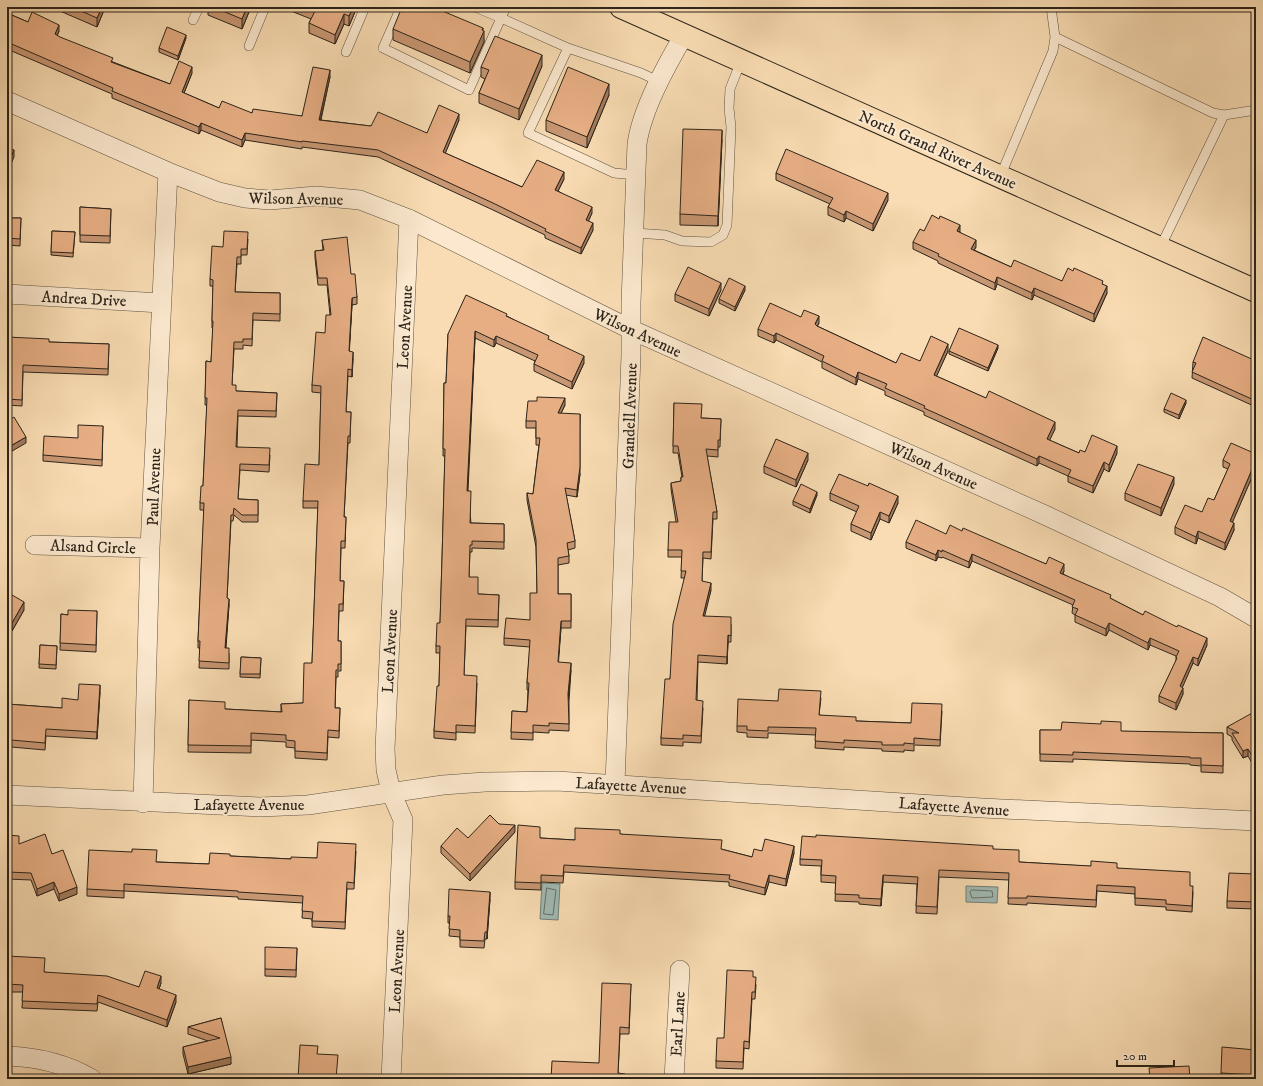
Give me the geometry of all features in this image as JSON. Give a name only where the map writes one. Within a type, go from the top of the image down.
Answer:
[{"type":"main road","name":"North Grand River Avenue","points":[[620,7],[1256,291]]},
{"type":"street","name":"Grandell Avenue","points":[[614,784],[632,330],[631,303],[635,233],[636,175],[640,126],[666,65],[684,35]]},
{"type":"street","name":"Wilson Avenue","points":[[7,101],[168,172],[219,192],[245,198],[270,200],[316,196],[360,200],[409,219],[632,330],[1055,520],[1220,597],[1256,618]]},
{"type":"street","name":"Paul Avenue","points":[[143,803],[150,548],[168,172]]},
{"type":"street","name":"Leon Avenue","points":[[391,1079],[403,820],[391,792],[386,770],[385,749],[409,219]]},
{"type":"street","name":"Andrea Drive","points":[[7,294],[161,303]]},
{"type":"street","name":"Alsand Circle","points":[[35,545],[150,548]]},
{"type":"street","name":"Lafayette Avenue","points":[[7,795],[143,803],[260,807],[308,805],[391,792],[485,782],[557,781],[982,808],[1256,821]]},
{"type":"street","name":"Earl Lane","points":[[674,1079],[680,970]]},
{"type":"street","points":[[7,1056],[34,1057],[59,1064],[92,1079]]},
{"type":"lane","points":[[193,20],[199,7]]},
{"type":"lane","points":[[249,46],[266,7]]},
{"type":"lane","points":[[346,52],[365,7]]},
{"type":"lane","points":[[401,7],[383,48],[469,90],[506,7]]},
{"type":"lane","points":[[475,7],[568,48],[640,73],[660,82]]},
{"type":"lane","points":[[1000,177],[1054,51],[1055,37],[1051,7]]},
{"type":"lane","points":[[1055,37],[1212,113],[1224,115],[1256,110]]},
{"type":"lane","points":[[568,48],[528,133],[614,173],[636,175]]},
{"type":"lane","points":[[635,233],[665,235],[682,241],[711,242],[723,235],[727,225],[731,127],[729,108],[730,89],[741,61]]},
{"type":"lane","points":[[1160,248],[1224,115]]},
{"type":"water","points":[[542,883],[560,884],[558,920],[540,919]]},
{"type":"water","points":[[966,886],[998,887],[997,903],[966,902]]},
{"type":"building","points":[[72,7],[102,7],[97,18]]},
{"type":"building","points":[[213,7],[247,7],[242,19]]},
{"type":"building","points":[[305,7],[353,7],[349,16],[344,14],[335,35],[309,23],[315,11]]},
{"type":"building","points":[[402,7],[433,7],[483,28],[482,30],[484,31],[470,62],[393,29]]},
{"type":"building","points":[[32,12],[59,25],[55,34],[60,37],[113,58],[111,62],[170,84],[179,61],[192,67],[182,92],[219,108],[222,101],[252,113],[253,109],[302,116],[313,67],[330,70],[319,120],[371,126],[378,112],[427,133],[439,105],[459,114],[443,152],[522,187],[537,160],[564,172],[555,190],[592,207],[586,220],[593,223],[581,248],[545,231],[546,229],[493,203],[378,150],[302,142],[245,133],[242,140],[201,123],[199,127],[112,91],[113,88],[7,42],[7,13],[28,22]]},
{"type":"building","points":[[167,27],[186,35],[178,56],[159,48]]},
{"type":"building","points":[[495,36],[542,55],[519,109],[479,93],[489,70],[481,67]]},
{"type":"building","points":[[568,67],[609,84],[587,137],[546,120]]},
{"type":"building","points":[[683,129],[722,130],[718,216],[680,214]]},
{"type":"building","points":[[7,147],[14,150],[7,166]]},
{"type":"building","points":[[786,149],[888,193],[873,224],[846,211],[844,215],[828,207],[833,198],[776,173]]},
{"type":"building","points":[[80,207],[111,209],[110,236],[80,235]]},
{"type":"building","points":[[932,215],[939,219],[940,216],[960,225],[957,231],[976,240],[971,249],[1011,267],[1014,260],[1062,281],[1068,268],[1073,271],[1074,268],[1103,281],[1102,284],[1107,286],[1094,314],[1034,288],[1032,293],[997,277],[995,283],[938,256],[939,254],[913,242],[920,229],[924,231]]},
{"type":"building","points":[[7,218],[21,218],[20,239],[7,238]]},
{"type":"building","points":[[52,231],[75,232],[73,253],[51,252]]},
{"type":"building","points":[[224,231],[248,232],[247,249],[241,249],[241,257],[237,257],[235,292],[280,293],[280,314],[253,313],[252,339],[243,339],[243,342],[234,342],[232,385],[236,385],[236,391],[277,393],[276,411],[238,410],[236,447],[270,448],[269,465],[240,464],[238,499],[258,500],[258,515],[242,515],[234,508],[233,515],[231,515],[227,598],[229,599],[225,648],[229,648],[229,663],[199,661],[200,641],[198,641],[204,503],[200,503],[201,486],[203,486],[207,398],[205,398],[206,361],[211,362],[213,321],[213,280],[210,279],[212,246],[223,247]]},
{"type":"building","points":[[347,237],[351,274],[355,274],[357,297],[352,298],[349,351],[353,352],[352,370],[348,369],[346,412],[351,412],[350,436],[348,436],[344,517],[346,517],[345,541],[341,541],[340,581],[344,581],[343,604],[339,604],[338,641],[341,641],[341,664],[338,664],[338,670],[336,670],[335,708],[340,708],[339,731],[328,730],[327,753],[295,751],[295,741],[286,740],[286,735],[251,733],[251,746],[188,745],[189,700],[225,702],[225,709],[282,712],[281,704],[303,703],[304,663],[312,663],[318,501],[303,501],[305,464],[319,465],[321,386],[312,385],[316,332],[325,333],[326,315],[331,315],[327,278],[318,278],[315,251],[324,250],[322,240]]},
{"type":"building","points":[[688,267],[721,283],[709,309],[675,294]]},
{"type":"building","points":[[729,278],[745,286],[735,307],[719,299]]},
{"type":"building","points":[[466,295],[507,314],[506,316],[549,336],[548,339],[584,356],[572,382],[534,364],[538,355],[496,336],[494,340],[475,331],[467,491],[471,491],[470,523],[504,524],[504,542],[472,541],[472,545],[470,545],[469,577],[478,577],[478,594],[499,595],[498,620],[466,619],[464,675],[477,676],[475,726],[456,725],[456,733],[434,731],[437,686],[439,686],[440,646],[436,646],[437,623],[440,623],[442,559],[445,449],[443,449],[444,383],[446,383],[448,334]]},
{"type":"building","points":[[770,303],[801,317],[804,310],[819,316],[815,324],[817,326],[896,363],[901,353],[920,361],[931,336],[948,344],[934,375],[986,398],[989,391],[1055,422],[1047,439],[1079,453],[1080,450],[1085,452],[1092,435],[1117,446],[1109,465],[1104,462],[1093,486],[1068,476],[1071,470],[1039,456],[1037,459],[924,408],[925,406],[885,388],[887,384],[858,372],[856,378],[822,361],[824,356],[776,333],[774,336],[758,329]]},
{"type":"building","points":[[959,328],[998,345],[988,368],[949,351]]},
{"type":"building","points":[[7,337],[49,339],[49,342],[109,344],[108,369],[23,365],[22,400],[7,399]]},
{"type":"building","points":[[1203,337],[1256,361],[1256,401],[1192,372],[1196,363],[1193,362]]},
{"type":"building","points":[[1171,393],[1186,400],[1179,415],[1164,409]]},
{"type":"building","points":[[537,397],[565,398],[558,413],[580,414],[580,467],[577,490],[565,488],[575,541],[567,543],[569,556],[558,558],[558,594],[571,594],[571,621],[561,621],[558,662],[571,663],[568,694],[569,724],[549,723],[549,726],[533,725],[533,733],[511,732],[512,711],[527,712],[529,683],[527,683],[530,640],[504,638],[506,618],[530,620],[530,593],[537,593],[536,540],[527,493],[533,494],[540,438],[536,438],[536,421],[526,421],[528,401],[537,401]]},
{"type":"building","points":[[674,403],[702,404],[701,418],[721,419],[718,450],[706,449],[717,512],[713,512],[711,552],[703,552],[702,581],[711,583],[703,616],[731,617],[731,636],[728,635],[727,657],[698,655],[696,700],[703,701],[701,736],[683,735],[683,739],[661,738],[665,679],[670,679],[673,624],[686,571],[681,571],[682,550],[668,550],[669,522],[678,522],[671,483],[681,481],[681,477],[683,477],[678,446],[673,446]]},
{"type":"building","points":[[14,417],[26,437],[7,448],[7,422]]},
{"type":"building","points":[[78,425],[103,426],[102,460],[43,455],[44,436],[78,438]]},
{"type":"building","points":[[776,439],[808,453],[796,480],[764,466]]},
{"type":"building","points":[[1231,443],[1256,454],[1256,460],[1230,521],[1234,523],[1225,543],[1198,531],[1196,537],[1175,527],[1185,505],[1202,512],[1208,498],[1214,500],[1230,464],[1223,460]]},
{"type":"building","points":[[1138,464],[1174,477],[1161,508],[1125,493]]},
{"type":"building","points":[[7,465],[10,470],[7,472]]},
{"type":"building","points":[[839,474],[868,486],[869,483],[898,496],[889,516],[880,512],[871,533],[851,524],[859,506],[830,493]]},
{"type":"building","points":[[801,484],[817,492],[810,509],[793,501]]},
{"type":"building","points":[[916,520],[946,534],[950,525],[962,531],[963,528],[1046,564],[1049,557],[1064,564],[1060,573],[1111,595],[1110,598],[1143,615],[1145,611],[1177,627],[1178,625],[1207,638],[1198,659],[1193,657],[1180,686],[1183,688],[1176,703],[1159,696],[1179,651],[1150,638],[1148,643],[1109,623],[1106,629],[1075,615],[1078,609],[1072,607],[1075,600],[972,554],[969,562],[942,550],[942,552],[938,550],[936,555],[906,542]]},
{"type":"building","points":[[7,592],[24,602],[12,623],[7,621]]},
{"type":"building","points":[[68,610],[97,611],[96,645],[60,643],[61,614],[68,615]]},
{"type":"building","points":[[40,645],[57,646],[56,665],[39,664]]},
{"type":"building","points":[[241,657],[261,658],[260,674],[240,674]]},
{"type":"building","points":[[79,684],[100,685],[97,732],[46,729],[45,743],[11,740],[11,736],[7,736],[7,704],[62,708],[62,698],[78,700]]},
{"type":"building","points":[[779,689],[821,691],[819,715],[856,717],[856,721],[911,723],[912,703],[942,704],[940,740],[914,738],[914,744],[904,743],[904,745],[882,745],[882,742],[844,740],[844,743],[815,741],[816,728],[768,727],[768,731],[747,730],[747,726],[737,726],[738,699],[778,701]]},
{"type":"building","points":[[1254,712],[1256,716],[1256,763],[1248,749],[1243,751],[1232,733],[1239,733],[1227,727]]},
{"type":"building","points":[[1101,721],[1121,722],[1121,731],[1223,733],[1223,766],[1201,765],[1201,758],[1190,757],[1073,752],[1073,755],[1040,754],[1040,730],[1061,730],[1062,722],[1101,724]]},
{"type":"building","points":[[490,815],[499,824],[515,825],[470,874],[441,846],[457,828],[468,838]]},
{"type":"building","points":[[518,825],[540,827],[540,838],[575,840],[575,828],[620,830],[620,834],[722,840],[721,849],[752,857],[754,849],[762,851],[765,839],[794,846],[786,879],[769,875],[765,888],[729,879],[730,875],[564,865],[563,876],[541,875],[541,883],[515,882]]},
{"type":"building","points":[[45,834],[52,854],[63,850],[77,887],[59,894],[54,882],[37,889],[31,873],[7,872],[7,835],[19,836],[19,844]]},
{"type":"building","points":[[816,835],[993,846],[993,849],[1019,850],[1019,862],[1091,866],[1091,861],[1117,863],[1117,868],[1190,872],[1190,886],[1193,886],[1192,906],[1166,904],[1166,900],[1135,898],[1135,887],[1097,885],[1096,900],[1027,896],[1027,898],[1008,898],[1009,873],[939,870],[937,907],[916,906],[918,877],[883,875],[881,899],[859,898],[859,895],[835,894],[836,876],[821,875],[822,860],[800,859],[802,836],[816,837]]},
{"type":"building","points":[[318,842],[356,844],[354,883],[347,882],[345,922],[312,921],[313,912],[302,911],[303,896],[124,884],[124,891],[87,889],[89,850],[132,852],[132,849],[157,850],[156,862],[209,864],[210,853],[230,854],[230,856],[291,859],[291,857],[317,858]]},
{"type":"building","points":[[1229,873],[1256,874],[1256,902],[1227,901]]},
{"type":"building","points":[[449,889],[490,892],[487,932],[485,932],[484,941],[460,940],[460,930],[449,929]]},
{"type":"building","points":[[265,947],[297,948],[296,970],[265,969]]},
{"type":"building","points":[[7,956],[45,958],[44,972],[107,976],[139,987],[145,971],[161,976],[157,988],[176,995],[167,1020],[98,995],[97,1004],[22,1001],[23,985],[7,984]]},
{"type":"building","points":[[727,970],[753,971],[753,977],[756,977],[755,992],[752,992],[749,1042],[744,1041],[743,1062],[716,1061],[717,1038],[724,1038]]},
{"type":"building","points":[[602,983],[631,984],[629,1028],[620,1027],[618,1073],[625,1074],[625,1079],[551,1079],[552,1061],[599,1063]]},
{"type":"building","points":[[221,1018],[231,1057],[188,1067],[183,1047],[220,1038],[188,1027]]},
{"type":"building","points":[[300,1045],[318,1046],[317,1054],[338,1055],[336,1079],[298,1079]]},
{"type":"building","points":[[1222,1047],[1256,1050],[1256,1075],[1221,1073]]},
{"type":"building","points":[[1189,1066],[1190,1079],[1150,1079],[1149,1068]]},
{"type":"building","points":[[1082,1075],[1083,1079],[1050,1079],[1050,1077]]}]
